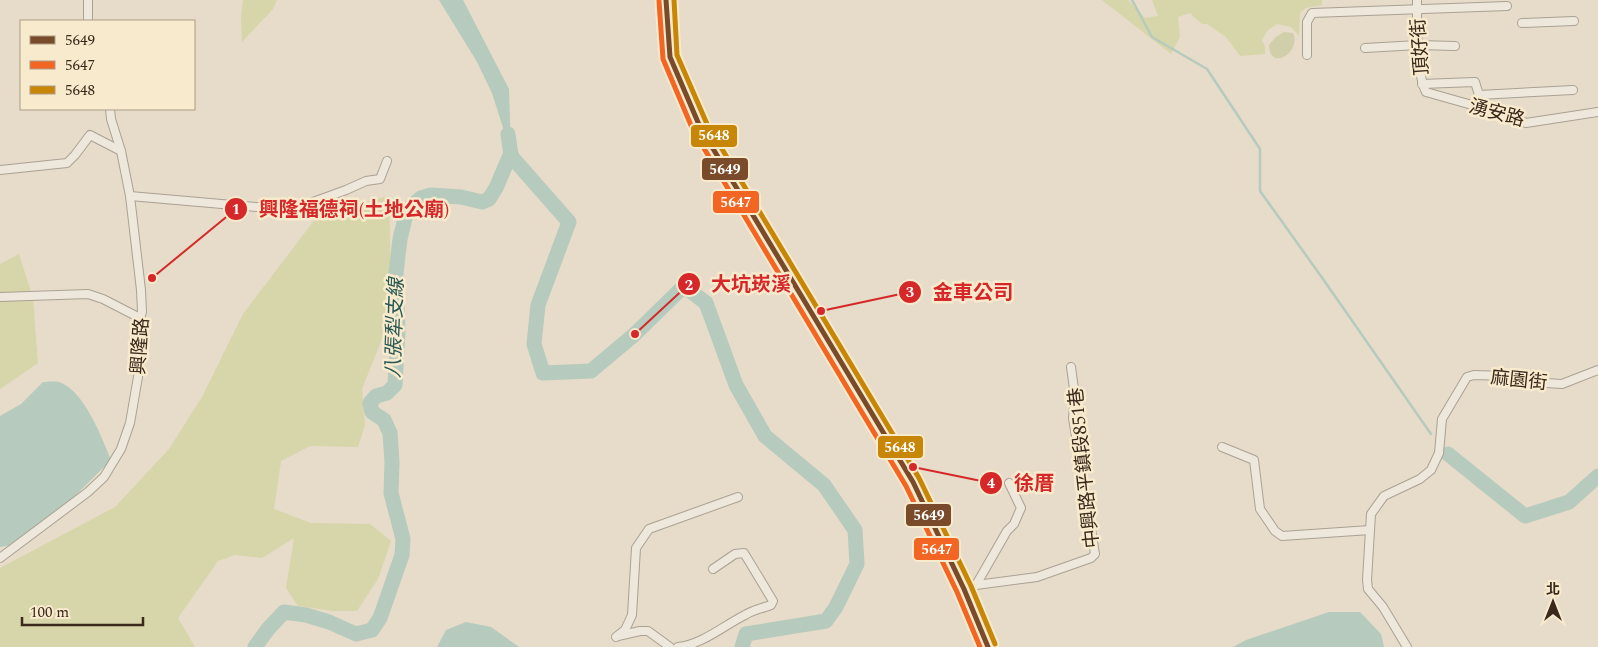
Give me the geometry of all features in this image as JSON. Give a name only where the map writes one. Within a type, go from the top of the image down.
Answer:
[{"type":"street","points":[[88,0],[88,20]]},
{"type":"street","points":[[666,0],[670,57],[700,127],[913,482],[964,589],[988,647]]},
{"type":"street","name":"頂好街","points":[[1417,0],[1418,45],[1422,84],[1426,92]]},
{"type":"street","points":[[1307,55],[1307,22],[1312,13],[1507,6]]},
{"type":"street","points":[[1522,23],[1574,21]]},
{"type":"street","points":[[1365,48],[1418,45],[1455,46]]},
{"type":"street","points":[[1422,84],[1475,82],[1479,107]]},
{"type":"street","points":[[1478,95],[1572,90]]},
{"type":"street","name":"湧安路","points":[[1426,92],[1526,123],[1598,112]]},
{"type":"street","name":"興隆路","points":[[0,558],[104,477],[121,449],[130,423],[143,348],[140,318],[142,312],[141,290],[130,196],[121,151],[110,119],[110,110]]},
{"type":"street","points":[[0,170],[67,163],[90,135],[121,151]]},
{"type":"street","points":[[130,196],[291,210],[366,181],[380,179],[387,161]]},
{"type":"street","points":[[0,297],[88,294],[103,299],[140,318]]},
{"type":"street","name":"中興路平鎮段851巷","points":[[964,589],[976,585],[1037,577],[1091,558],[1095,554],[1073,418],[1075,396],[1071,367]]},
{"type":"street","name":"麻園街","points":[[1370,530],[1371,514],[1384,496],[1420,479],[1431,470],[1439,453],[1442,419],[1467,377],[1474,375],[1508,376],[1530,382],[1562,384],[1598,370]]},
{"type":"street","points":[[1222,447],[1254,460],[1260,509],[1275,531],[1282,536],[1370,530],[1368,589],[1383,607],[1407,647]]},
{"type":"street","points":[[976,585],[1007,531],[1014,524],[1021,508],[1009,483]]},
{"type":"street","points":[[670,647],[648,631],[616,637],[625,630],[632,615],[636,548],[650,529],[738,497]]},
{"type":"street","points":[[678,647],[711,636],[746,614],[771,605],[773,601],[744,553],[735,554],[713,569]]},
{"type":"shaded area","points":[[243,0],[277,0],[273,9],[242,42],[241,15]]},
{"type":"shaded area","points":[[439,0],[463,0],[509,89],[511,153],[492,93],[477,62]]},
{"type":"shaded area","points":[[1102,0],[1128,0],[1145,18],[1158,16],[1152,0],[1322,0],[1322,5],[1306,8],[1300,13],[1299,36],[1291,27],[1277,24],[1268,30],[1262,40],[1265,54],[1240,56],[1226,37],[1207,24],[1202,24],[1190,13],[1178,17],[1180,37],[1171,54]]},
{"type":"shaded area","points":[[1284,32],[1293,33],[1295,40],[1293,46],[1285,56],[1274,57],[1269,45]]},
{"type":"shaded area","points":[[389,196],[392,314],[362,389],[365,425],[358,447],[310,446],[281,461],[274,509],[311,523],[370,524],[391,541],[378,579],[357,611],[333,611],[298,606],[286,588],[294,538],[262,558],[235,555],[218,561],[178,618],[195,647],[0,647],[0,568],[115,507],[169,449],[202,397],[243,314],[319,214]]},
{"type":"shaded area","points":[[19,254],[33,298],[38,363],[0,389],[0,264]]},
{"type":"shaded area","points":[[43,382],[59,382],[76,394],[91,416],[111,460],[76,495],[19,544],[0,547],[0,416],[21,404]]},
{"type":"shaded area","points":[[1329,612],[1360,612],[1381,634],[1384,647],[1233,647],[1246,640]]},
{"type":"shaded area","points":[[466,622],[491,627],[519,647],[437,647],[446,630]]},
{"type":"waterway","points":[[1132,0],[1152,37],[1207,69],[1260,149],[1260,191],[1431,434]]},
{"type":"waterway","points":[[508,134],[511,156],[569,222],[538,305],[534,344],[543,373],[591,371],[635,334],[684,286],[706,303],[736,385],[765,436],[824,485],[855,530],[857,564],[836,607],[826,621],[746,634],[742,647]]},
{"type":"waterway","name":"八張犁支線","points":[[255,647],[284,612],[306,615],[329,622],[356,634],[372,630],[380,618],[402,555],[403,539],[391,493],[392,462],[390,433],[384,420],[372,412],[370,403],[376,396],[387,393],[395,385],[398,331],[396,273],[400,239],[407,210],[421,198],[431,195],[461,197],[482,202],[489,199],[496,188],[511,153]]},
{"type":"waterway","points":[[1448,454],[1525,516],[1569,502],[1598,476]]},
{"type":"transit line","name":"5649","points":[[666,0],[670,57],[700,127],[913,482],[964,589],[988,647]]},
{"type":"transit line","name":"5648","points":[[674,0],[677,55],[707,124],[919,478],[971,586],[995,644]]},
{"type":"transit line","name":"5647","points":[[659,1],[663,59],[693,130],[906,486],[957,592],[980,647]]},
{"type":"place","name":"興隆福德祠(土地公廟)","points":[[152,278]]},
{"type":"place","name":"金車公司","points":[[821,311]]},
{"type":"place","name":"大坑崁溪","points":[[635,334]]},
{"type":"place","name":"徐厝","points":[[913,467]]}]
